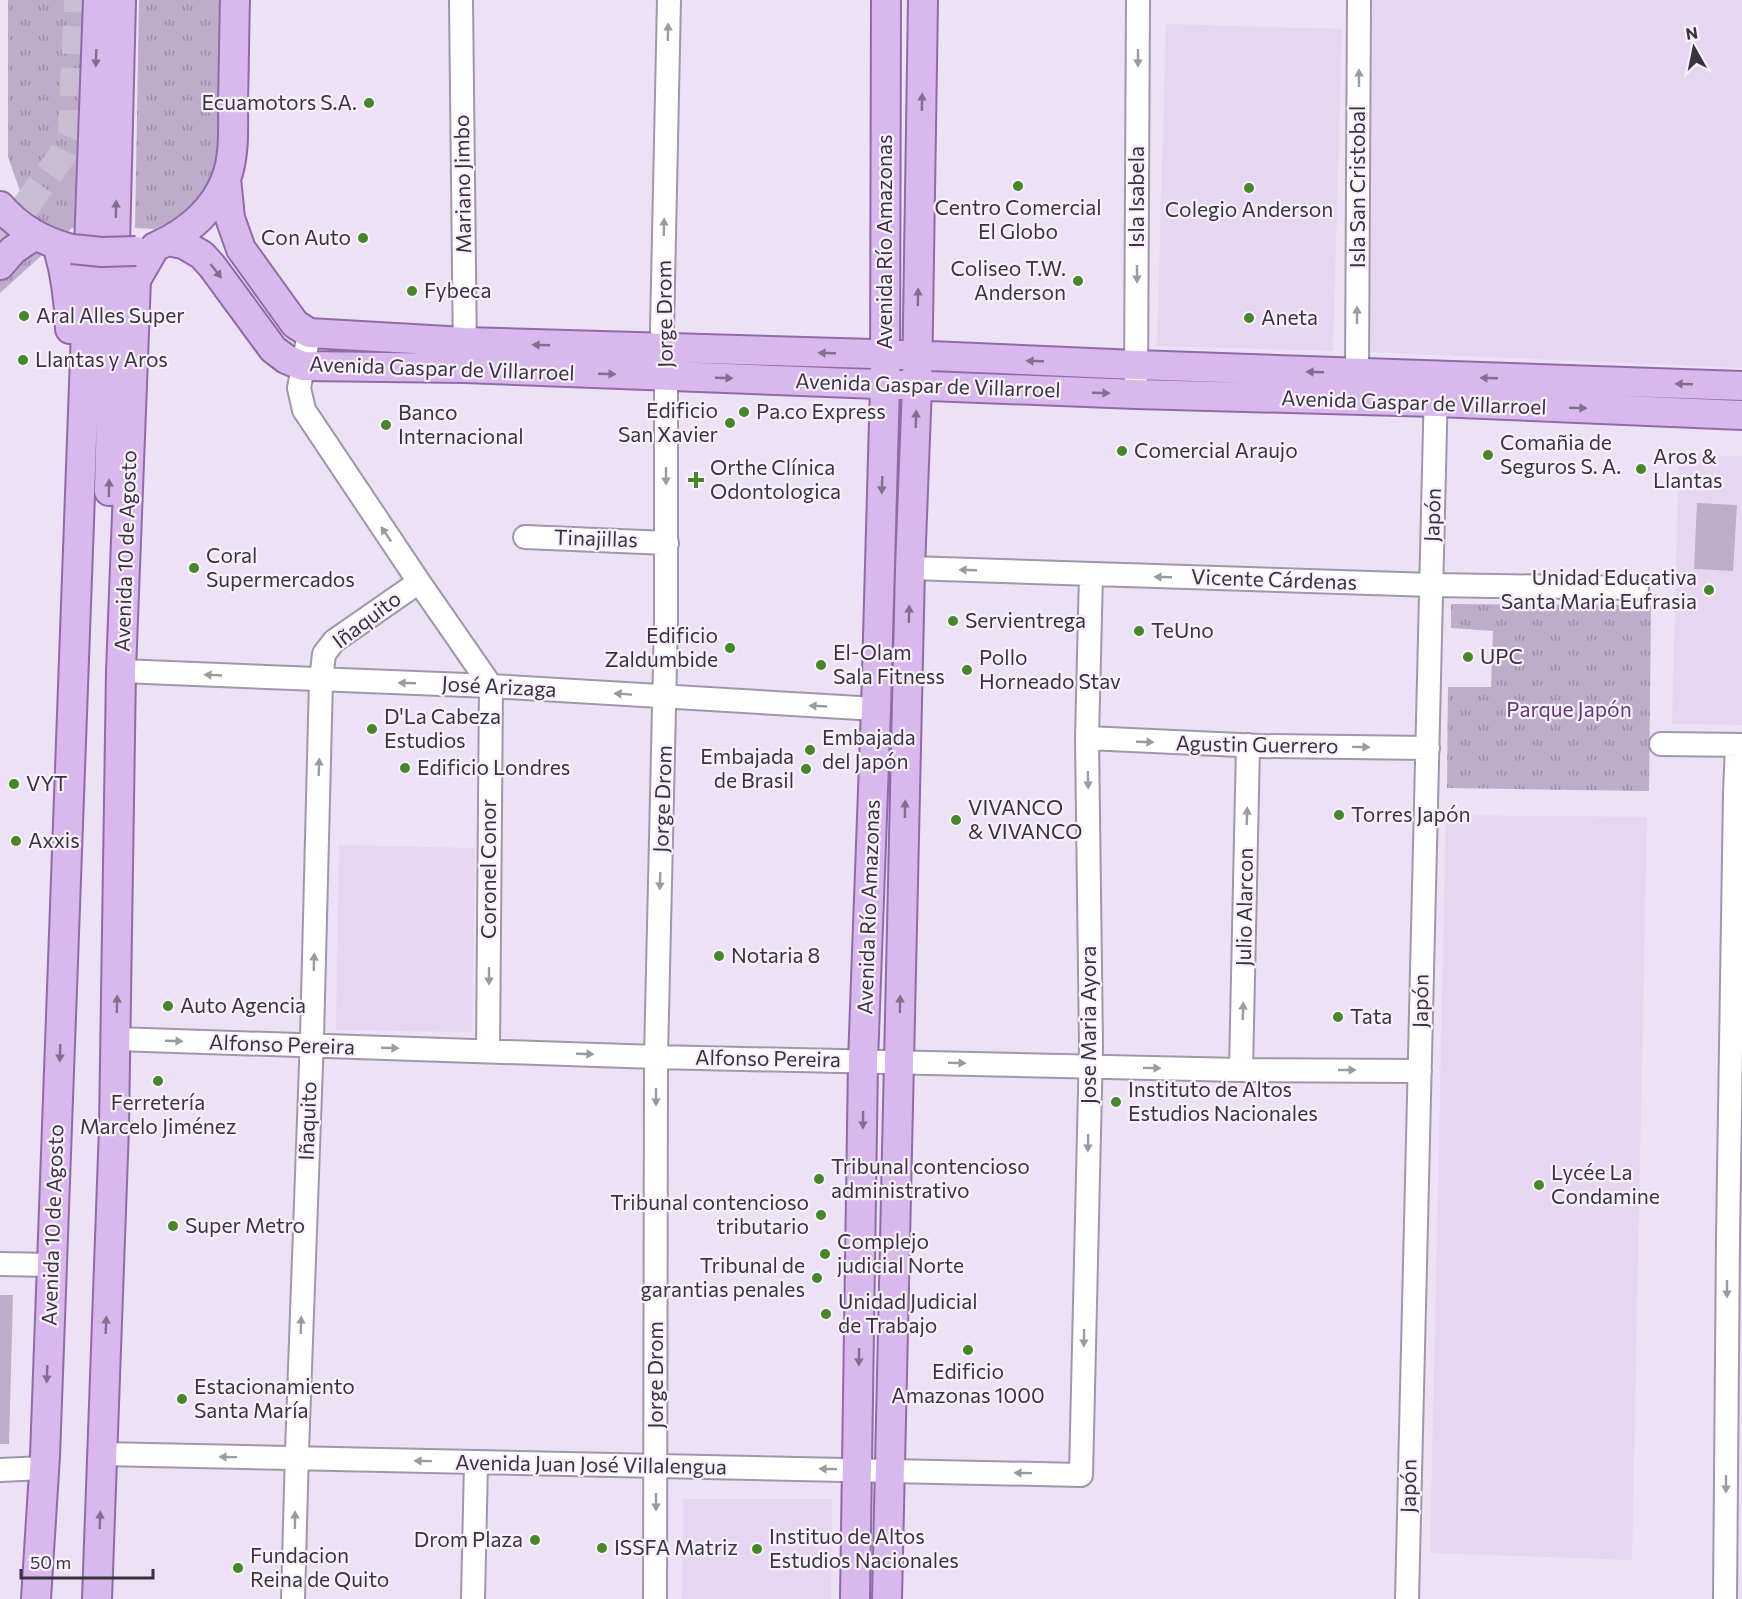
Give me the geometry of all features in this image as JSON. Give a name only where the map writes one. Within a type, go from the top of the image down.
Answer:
[{"type":"main road","name":"Avenida 10 de Agosto","points":[[36,1599],[44,1468],[98,0]]},
{"type":"main road","name":"Avenida 10 de Agosto","points":[[119,860],[105,811],[104,678],[121,0]]},
{"type":"main road","name":"Avenida 10 de Agosto","points":[[97,1599],[116,1039],[121,671],[136,280],[153,246],[192,225],[202,216],[212,204],[226,178],[233,133],[235,0]]},
{"type":"main road","name":"Avenida Río Amazonas","points":[[855,1599],[863,1061],[885,385],[886,0]]},
{"type":"main road","name":"Avenida Río Amazonas","points":[[887,1599],[910,568],[918,356],[923,0]]},
{"type":"main road","name":"Avenida Gaspar de Villarroel","points":[[226,178],[230,218],[241,249],[296,324],[309,333],[465,355]]},
{"type":"main road","points":[[0,206],[15,222],[54,243],[102,252],[153,246]]},
{"type":"main road","name":"Avenida 10 de Agosto","points":[[54,243],[64,267],[69,296],[72,395],[57,796],[67,851]]},
{"type":"main road","points":[[0,266],[13,250],[54,243]]},
{"type":"main road","name":"Avenida Gaspar de Villarroel","points":[[153,246],[183,244],[202,255],[215,269],[273,349],[286,359],[303,366],[465,355],[664,362],[918,356],[1357,374],[1436,389],[1741,415]]},
{"type":"main road","name":"Avenida Gaspar de Villarroel","points":[[664,362],[885,385],[1136,394],[1740,386]]},
{"type":"main road","points":[[1740,386],[1741,415]]},
{"type":"street","name":"Mariano Jimbo","points":[[461,0],[465,355]]},
{"type":"street","name":"Jorge Drom","points":[[656,1599],[656,1057],[667,543],[664,362],[669,0]]},
{"type":"street","name":"Isla Isabela","points":[[1136,394],[1138,0]]},
{"type":"street","name":"Isla San Cristobal","points":[[1357,374],[1359,0]]},
{"type":"street","points":[[309,333],[299,388],[304,410],[418,582],[491,686]]},
{"type":"street","name":"Japón","points":[[1407,1599],[1436,389]]},
{"type":"street","name":"Tinajillas","points":[[525,537],[667,543]]},
{"type":"street","name":"Vicente Cárdenas","points":[[910,568],[1431,585],[1637,588]]},
{"type":"street","name":"Jose Maria Ayora","points":[[1081,1475],[1090,1066],[1087,738],[1091,574]]},
{"type":"street","name":"Iñaquito","points":[[293,1599],[312,1037],[321,680],[324,654],[334,641],[418,582]]},
{"type":"street","name":"José Arizaga","points":[[121,671],[491,686],[876,709]]},
{"type":"street","name":"Coronel Conor","points":[[488,1051],[491,686]]},
{"type":"street","name":"Agustin Guerrero","points":[[1087,738],[1248,745],[1428,748]]},
{"type":"street","points":[[1661,744],[1740,745],[1735,793],[1735,1230],[1725,1599]]},
{"type":"street","name":"Julio Alarcon","points":[[1241,1070],[1248,745]]},
{"type":"street","name":"Alfonso Pereira","points":[[116,1039],[656,1057],[1241,1070],[1420,1071]]},
{"type":"street","points":[[0,1264],[51,1265]]},
{"type":"street","name":"Avenida Juan José Villalengua","points":[[102,1455],[1081,1475]]},
{"type":"street","points":[[473,1599],[476,1462]]},
{"type":"street","points":[[0,1470],[44,1468]]},
{"type":"shaded area","points":[[1372,0],[1742,0],[1742,368],[1371,352]]},
{"type":"shaded area","name":"Colegio Anderson","points":[[1166,24],[1342,29],[1333,351],[1157,346]]},
{"type":"shaded area","name":"Unidad Educativa Santa Maria Eufrasia","points":[[1679,455],[1742,456],[1742,725],[1672,724]]},
{"type":"shaded area","name":"Lycée La Condamine","points":[[1446,815],[1647,817],[1632,1560],[1430,1553]]},
{"type":"shaded area","points":[[339,845],[475,848],[472,1032],[336,1030]]},
{"type":"shaded area","name":"Instituo de Altos Estudios Nacionales","points":[[683,1499],[832,1499],[831,1599],[682,1599]]},
{"type":"green space","points":[[8,0],[89,0],[84,226],[72,228],[0,293],[0,255],[40,210],[20,191],[8,157]]},
{"type":"green space","points":[[139,0],[223,0],[222,145],[211,183],[186,214],[155,229],[135,228]]},
{"type":"green space","points":[[1697,503],[1737,505],[1733,571],[1694,569]]},
{"type":"green space","name":"Parque Japón","points":[[1451,604],[1651,605],[1649,791],[1447,788],[1448,687],[1491,687],[1493,631],[1451,628]]},
{"type":"green space","points":[[0,1295],[13,1295],[9,1444],[0,1444]]},
{"type":"tunnel","points":[[0,242],[63,154],[72,134],[78,0]]},
{"type":"place","name":"Ecuamotors S.A.","points":[[369,103]]},
{"type":"place","name":"Centro Comercial El Globo","points":[[1018,186]]},
{"type":"place","name":"Colegio Anderson","points":[[1249,188]]},
{"type":"place","name":"Con Auto","points":[[363,238]]},
{"type":"place","name":"Coliseo T.W. Anderson","points":[[1078,281]]},
{"type":"place","name":"Fybeca","points":[[412,291]]},
{"type":"place","name":"Aral Alles Super","points":[[24,316]]},
{"type":"place","name":"Aneta","points":[[1249,318]]},
{"type":"place","name":"Llantas y Aros","points":[[23,360]]},
{"type":"place","name":"Pa.co Express","points":[[744,412]]},
{"type":"place","name":"Edificio San Xavier","points":[[730,423]]},
{"type":"place","name":"Banco Internacional","points":[[386,425]]},
{"type":"place","name":"Comercial Araujo","points":[[1122,451]]},
{"type":"place","name":"Comañia de Seguros S. A.","points":[[1488,455]]},
{"type":"place","name":"Aros & Llantas","points":[[1641,469]]},
{"type":"place","name":"Orthe Clínica Odontologica","points":[[696,480]]},
{"type":"place","name":"Coral Supermercados","points":[[194,568]]},
{"type":"place","name":"Unidad Educativa Santa Maria Eufrasia","points":[[1709,590]]},
{"type":"place","name":"Servientrega","points":[[953,621]]},
{"type":"place","name":"TeUno","points":[[1139,631]]},
{"type":"place","name":"Edificio Zaldumbide","points":[[730,648]]},
{"type":"place","name":"UPC","points":[[1468,657]]},
{"type":"place","name":"El-Olam Sala Fitness","points":[[821,665]]},
{"type":"place","name":"Pollo Horneado Stav","points":[[967,670]]},
{"type":"place","name":"D'La Cabeza Estudios","points":[[372,729]]},
{"type":"place","name":"Embajada del Japón","points":[[810,750]]},
{"type":"place","name":"Edificio Londres","points":[[405,768]]},
{"type":"place","name":"Embajada de Brasil","points":[[806,769]]},
{"type":"place","name":"VYT","points":[[14,784]]},
{"type":"place","name":"Torres Japón","points":[[1339,815]]},
{"type":"place","name":"VIVANCO & VIVANCO","points":[[956,820]]},
{"type":"place","name":"Axxis","points":[[16,841]]},
{"type":"place","name":"Notaria 8","points":[[719,956]]},
{"type":"place","name":"Auto Agencia","points":[[168,1006]]},
{"type":"place","name":"Tata","points":[[1338,1017]]},
{"type":"place","name":"Ferretería Marcelo Jiménez","points":[[158,1081]]},
{"type":"place","name":"Instituto de Altos Estudios Nacionales","points":[[1116,1102]]},
{"type":"place","name":"Tribunal contencioso administrativo","points":[[819,1179]]},
{"type":"place","name":"Lycée La Condamine","points":[[1539,1185]]},
{"type":"place","name":"Tribunal contencioso tributario","points":[[821,1215]]},
{"type":"place","name":"Super Metro","points":[[173,1226]]},
{"type":"place","name":"Complejo judicial Norte","points":[[825,1254]]},
{"type":"place","name":"Tribunal de garantias penales","points":[[817,1278]]},
{"type":"place","name":"Unidad Judicial de Trabajo","points":[[826,1314]]},
{"type":"place","name":"Edificio Amazonas 1000","points":[[968,1350]]},
{"type":"place","name":"Estacionamiento Santa María","points":[[182,1399]]},
{"type":"place","name":"Drom Plaza","points":[[535,1540]]},
{"type":"place","name":"ISSFA Matriz","points":[[602,1548]]},
{"type":"place","name":"Instituo de Altos Estudios Nacionales","points":[[757,1549]]},
{"type":"place","name":"Fundacion Reina de Quito","points":[[238,1568]]}]
